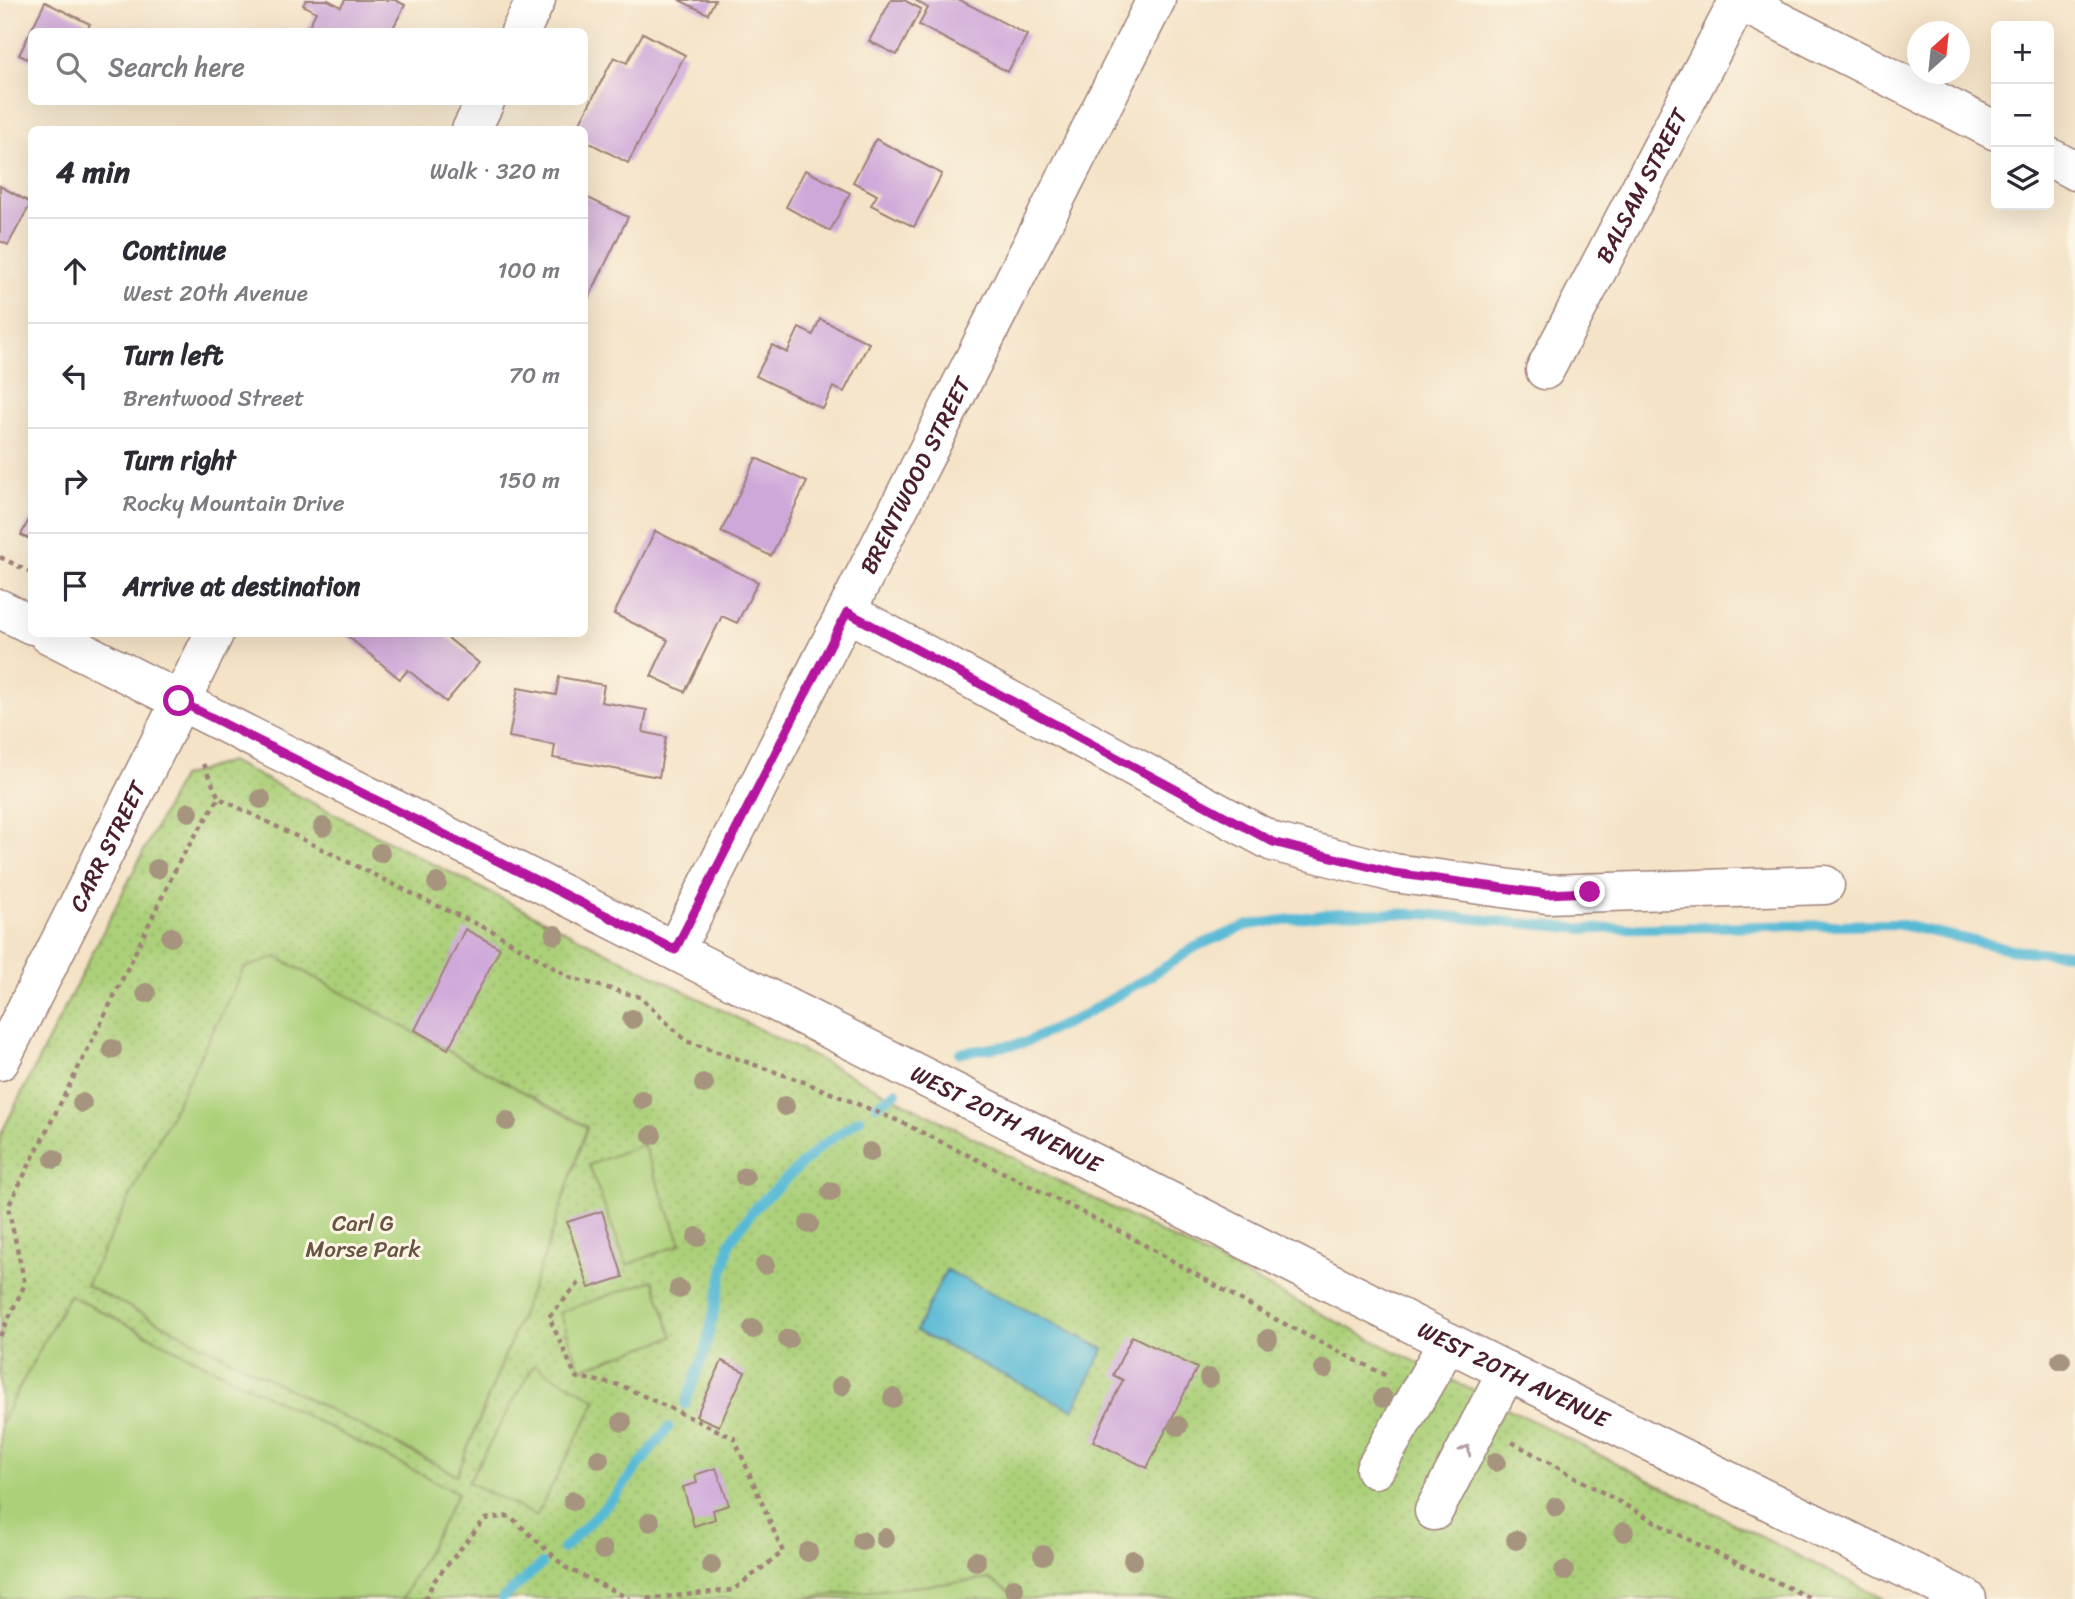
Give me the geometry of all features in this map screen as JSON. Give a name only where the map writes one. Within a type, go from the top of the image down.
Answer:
[{"type":"street","points":[[522,28],[537,0]]},
{"type":"street","name":"BRENTWOOD STREET","points":[[675,950],[1156,0]]},
{"type":"street","points":[[1739,0],[1991,128]]},
{"type":"street","name":"BALSAM STREET","points":[[1545,370],[1739,0]]},
{"type":"street","points":[[473,126],[484,105]]},
{"type":"street","points":[[2054,160],[2075,170]]},
{"type":"street","points":[[0,609],[28,623]]},
{"type":"street","points":[[847,612],[1273,842],[1394,873],[1547,894],[1825,885]]},
{"type":"street","name":"WEST 20TH AVENUE","points":[[54,637],[1448,1342],[1967,1599]]},
{"type":"street","name":"CARR STREET","points":[[0,1061],[212,637]]},
{"type":"street","points":[[1375,1469],[1448,1342]]},
{"type":"street","points":[[1434,1511],[1507,1371]]},
{"type":"path","points":[[0,557],[28,571]]},
{"type":"path","points":[[203,764],[219,797],[494,932],[571,978],[640,997],[686,1041],[804,1082],[901,1122],[1127,1235],[1271,1317],[1419,1393]]},
{"type":"path","points":[[0,1336],[25,1284],[8,1207],[181,858],[219,797]]},
{"type":"path","points":[[579,1283],[549,1317],[576,1377],[620,1385],[734,1438],[783,1552],[733,1590],[645,1599]]},
{"type":"path","points":[[1479,1425],[1580,1478],[1679,1535],[1812,1599]]},
{"type":"path","points":[[425,1599],[434,1581],[485,1519],[510,1516],[565,1567],[630,1599]]},
{"type":"green space","name":"Carl G Morse Park","points":[[230,761],[1884,1599],[0,1599],[0,1136],[181,777]]},
{"type":"green space","points":[[277,957],[587,1127],[543,1260],[457,1475],[86,1285],[244,968]]},
{"type":"green space","points":[[643,1144],[681,1244],[627,1265],[589,1165]]},
{"type":"green space","points":[[653,1280],[673,1337],[580,1369],[560,1312]]},
{"type":"green space","points":[[69,1295],[458,1493],[402,1599],[0,1599],[0,1424]]},
{"type":"green space","points":[[534,1365],[597,1400],[536,1516],[468,1482]]},
{"type":"green space","points":[[989,1579],[1021,1599],[794,1599]]},
{"type":"water","points":[[946,1270],[1104,1349],[1073,1410],[916,1331]]},
{"type":"building","points":[[306,0],[328,0],[341,7],[345,0],[395,0],[405,5],[393,28],[308,28],[316,12],[303,5]]},
{"type":"building","points":[[679,0],[715,0],[708,14]]},
{"type":"building","points":[[891,0],[904,0],[921,9],[897,55],[869,41]]},
{"type":"building","points":[[915,0],[960,0],[1027,35],[1008,72],[919,25],[928,8]]},
{"type":"building","points":[[45,2],[90,24],[88,28],[32,28]]},
{"type":"building","points":[[643,33],[685,55],[628,163],[588,142],[588,126],[578,126],[614,57],[627,63]]},
{"type":"building","points":[[28,37],[28,59],[19,55]]},
{"type":"building","points":[[876,139],[942,174],[914,227],[871,205],[877,195],[853,182]]},
{"type":"building","points":[[805,170],[850,193],[830,231],[786,207]]},
{"type":"building","points":[[0,186],[28,201],[28,208],[8,245],[0,241]]},
{"type":"building","points":[[588,198],[628,217],[588,300]]},
{"type":"building","points":[[820,319],[869,343],[844,392],[833,387],[823,409],[756,376],[772,345],[787,353],[799,328],[813,335]]},
{"type":"building","points":[[756,458],[807,482],[771,556],[721,532]]},
{"type":"building","points":[[28,522],[28,538],[21,535]]},
{"type":"building","points":[[655,531],[758,582],[737,623],[722,616],[685,692],[651,676],[668,640],[614,614]]},
{"type":"building","points":[[349,637],[447,637],[479,663],[446,702],[408,670],[400,679]]},
{"type":"building","points":[[559,677],[604,685],[601,702],[647,710],[643,732],[666,737],[659,777],[553,758],[555,745],[509,737],[518,688],[556,695]]},
{"type":"building","points":[[465,929],[500,948],[448,1049],[415,1030]]},
{"type":"building","points":[[602,1211],[623,1277],[589,1288],[567,1222]]},
{"type":"building","points":[[1132,1336],[1197,1368],[1147,1468],[1093,1441],[1123,1380],[1113,1375]]},
{"type":"building","points":[[722,1361],[745,1372],[719,1426],[696,1416]]},
{"type":"building","points":[[716,1468],[729,1505],[713,1510],[715,1519],[694,1526],[683,1487],[697,1483],[695,1475]]},
{"type":"waterway","points":[[960,1053],[1024,1043],[1080,1017],[1197,946],[1248,925],[1337,913],[1424,914],[1584,929],[1897,924],[2019,951],[2075,954]]},
{"type":"waterway","points":[[877,1105],[896,1092]]},
{"type":"waterway","points":[[685,1404],[705,1351],[730,1242],[755,1208],[821,1146],[860,1119]]},
{"type":"waterway","points":[[563,1549],[616,1495],[668,1428]]},
{"type":"waterway","points":[[502,1599],[542,1564]]},
{"type":"route","points":[[179,701],[675,950],[847,612],[1273,842],[1394,873],[1547,894],[1590,892]]}]
